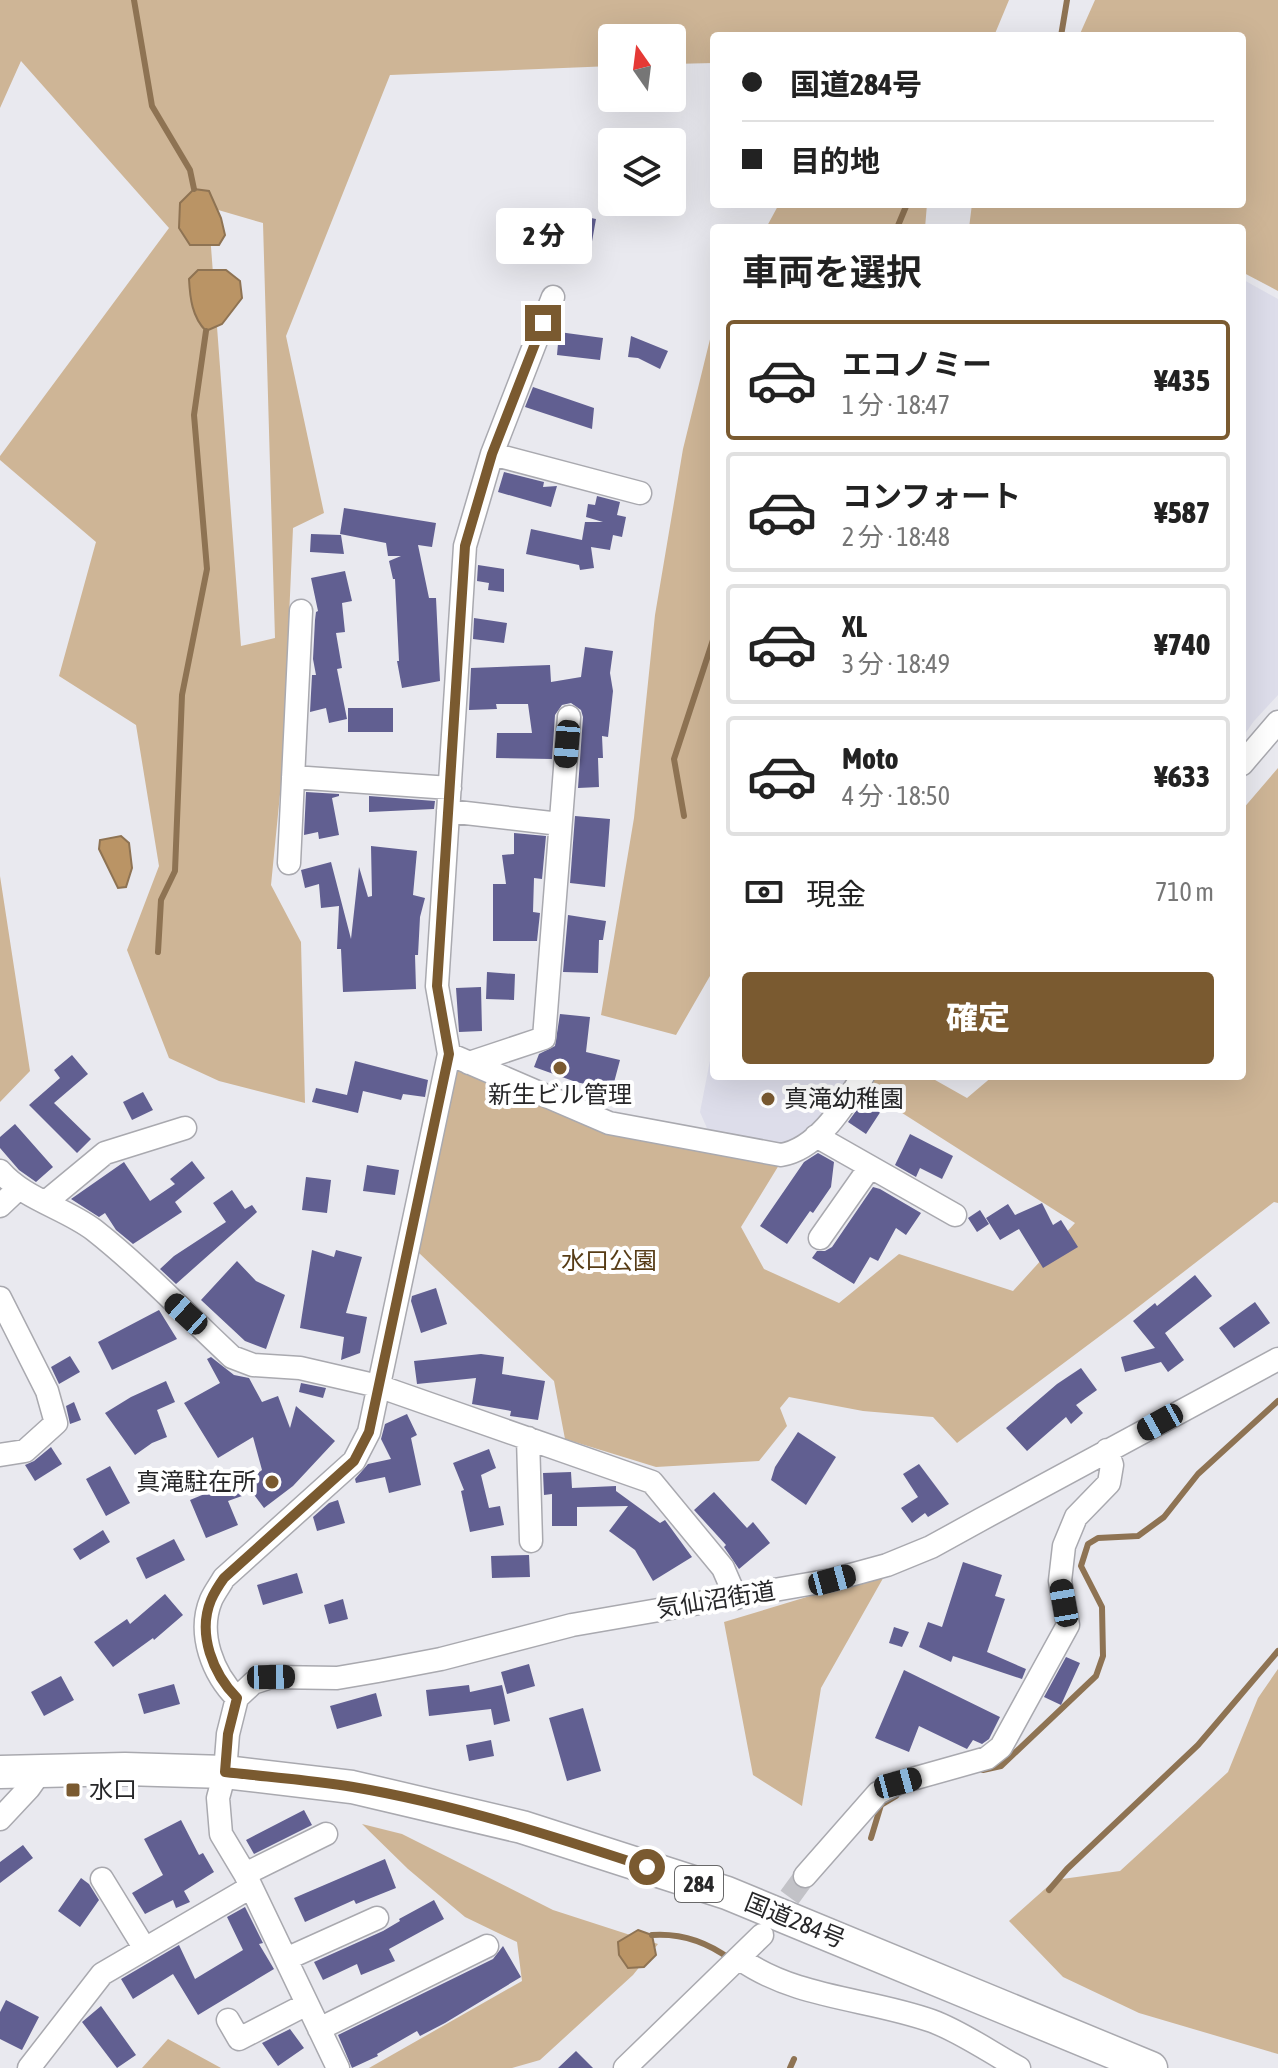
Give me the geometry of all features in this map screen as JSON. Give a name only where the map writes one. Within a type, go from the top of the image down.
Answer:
[{"type":"highway","name":"国道284号","points":[[0,1772],[125,1769],[225,1772],[352,1787],[522,1827],[727,1893],[1151,2068]]},
{"type":"street","points":[[338,2068],[248,1881],[221,1834],[218,1798],[237,1698],[222,1684],[207,1647],[210,1601],[224,1578],[354,1461],[369,1432],[459,1059],[437,986],[465,546],[492,454],[553,297]]},
{"type":"street","points":[[492,454],[640,493]]},
{"type":"street","points":[[289,863],[301,611]]},
{"type":"street","points":[[459,1059],[544,1038],[569,717]]},
{"type":"street","points":[[1246,759],[1278,722]]},
{"type":"street","points":[[293,777],[450,788]]},
{"type":"street","points":[[448,811],[560,824]]},
{"type":"street","points":[[459,1059],[609,1123],[781,1155],[793,1153],[816,1136],[845,1104],[860,1080]]},
{"type":"street","points":[[47,1201],[105,1153],[185,1128]]},
{"type":"street","points":[[816,1136],[955,1215]]},
{"type":"street","points":[[820,1238],[870,1167]]},
{"type":"street","points":[[0,1171],[19,1188],[93,1229],[232,1357],[253,1365],[300,1368],[378,1386],[652,1482],[723,1568],[736,1598]]},
{"type":"street","points":[[0,1206],[19,1188]]},
{"type":"street","points":[[0,1298],[47,1391],[56,1423],[25,1451],[0,1455]]},
{"type":"street","name":"気仙沼街道","points":[[237,1698],[253,1683],[271,1677],[337,1678],[441,1659],[572,1625],[832,1580],[887,1565],[931,1547],[1278,1359]]},
{"type":"street","points":[[528,1438],[531,1541]]},
{"type":"street","points":[[805,1876],[878,1793],[898,1783],[987,1758],[1001,1747],[1068,1625],[1060,1581],[1064,1546],[1076,1517],[1109,1483],[1112,1465],[1107,1450]]},
{"type":"street","points":[[0,1819],[41,1771]]},
{"type":"street","points":[[29,2068],[102,1974],[326,1834]]},
{"type":"street","points":[[102,1879],[145,1949]]},
{"type":"street","points":[[286,1959],[377,1918]]},
{"type":"street","points":[[625,2068],[762,1935]]},
{"type":"street","points":[[319,2029],[487,1946]]},
{"type":"street","points":[[740,1959],[756,1970],[795,1987],[934,2021],[1019,2068]]},
{"type":"street","points":[[228,2020],[239,2039],[307,2004]]},
{"type":"shaded area","points":[[194,189],[209,191],[225,235],[219,245],[190,245],[179,228],[180,203]]},
{"type":"shaded area","points":[[198,270],[226,270],[240,281],[242,298],[222,324],[206,331],[195,313],[190,293],[189,279]]},
{"type":"shaded area","points":[[1246,281],[1278,299],[1278,695],[1246,732]]},
{"type":"shaded area","points":[[121,836],[129,843],[132,868],[126,887],[118,888],[99,849],[100,840]]},
{"type":"shaded area","name":"真滝幼稚園","points":[[710,1061],[710,1080],[845,1080],[809,1137],[784,1149],[710,1135],[700,1112]]},
{"type":"shaded area","points":[[638,1930],[652,1935],[656,1955],[644,1967],[628,1968],[619,1955],[618,1942]]},
{"type":"green space","points":[[0,0],[1009,0],[996,32],[710,32],[710,63],[686,64],[686,24],[598,24],[598,67],[390,75],[286,336],[324,513],[293,528],[282,774],[271,885],[301,942],[305,1103],[219,1081],[169,1058],[127,950],[159,866],[136,725],[59,676],[96,542],[0,460],[169,228],[21,61],[0,108]],"holes":[[[208,207],[263,223],[275,638],[241,646]]]},
{"type":"green space","points":[[1095,0],[1278,0],[1278,291],[1246,274],[1246,224],[970,224],[972,208],[1246,208],[1246,32],[1081,32]]},
{"type":"green space","points":[[777,208],[927,208],[925,224],[768,224]]},
{"type":"green space","points":[[710,339],[710,976],[676,1035],[601,1015],[634,818],[655,615],[683,449]]},
{"type":"green space","name":"水口公園","points":[[1278,768],[1278,1203],[1274,1202],[957,1443],[933,1417],[863,1411],[789,1397],[780,1408],[787,1426],[759,1461],[656,1467],[565,1439],[554,1381],[418,1252],[456,1069],[779,1165],[741,1227],[764,1269],[839,1303],[899,1254],[1013,1291],[1075,1223],[866,1090],[873,1080],[935,1080],[967,1098],[988,1080],[1246,1080],[1246,805]]},
{"type":"green space","points":[[0,876],[30,1071],[0,1102]]},
{"type":"green space","points":[[886,1573],[821,1688],[802,1806],[753,1775],[724,1622]]},
{"type":"green space","points":[[1278,1669],[1278,2054],[1139,2013],[1063,1977],[1009,1921],[1055,1880],[1120,1871],[1228,1772],[1258,1698]]},
{"type":"green space","points":[[362,1824],[402,1834],[553,1910],[658,1944],[633,1975],[540,2060],[512,2068],[369,2068],[522,1981],[517,1942],[465,1917],[408,1869]]},
{"type":"green space","points":[[168,2039],[221,2068],[142,2068]]},
{"type":"building","points":[[576,215],[596,219],[591,247],[566,242],[564,254],[548,251],[554,219],[574,223]]},
{"type":"building","points":[[559,332],[603,338],[600,360],[557,355]]},
{"type":"building","points":[[631,336],[668,351],[660,369],[638,358],[628,357]]},
{"type":"building","points":[[533,387],[594,408],[592,429],[525,407]]},
{"type":"building","points":[[504,472],[544,482],[543,487],[557,486],[551,507],[498,492]]},
{"type":"building","points":[[597,496],[620,502],[617,515],[626,517],[622,537],[613,535],[610,550],[591,547],[594,568],[580,570],[579,565],[526,554],[531,529],[582,540],[585,522],[603,522],[586,517],[588,504],[595,505]]},
{"type":"building","points":[[344,508],[436,523],[432,547],[418,545],[429,598],[436,598],[440,681],[402,688],[397,661],[395,579],[389,561],[401,556],[388,556],[386,543],[340,534]]},
{"type":"building","points":[[311,534],[341,535],[344,554],[310,552]]},
{"type":"building","points":[[478,565],[504,569],[504,592],[488,590],[489,583],[477,581]]},
{"type":"building","points":[[345,571],[352,601],[342,603],[345,632],[336,633],[342,668],[337,669],[347,719],[329,723],[326,708],[310,712],[312,675],[316,675],[313,659],[318,611],[311,578]]},
{"type":"building","points":[[474,618],[507,623],[504,643],[473,639]]},
{"type":"building","points":[[585,647],[613,651],[610,673],[613,691],[608,737],[602,736],[603,758],[598,758],[599,787],[578,788],[583,717],[581,710],[571,703],[562,705],[555,715],[552,759],[496,758],[497,733],[532,733],[528,704],[496,704],[497,709],[469,710],[471,668],[550,665],[551,682],[581,677]]},
{"type":"building","points":[[348,708],[393,708],[393,732],[348,732]]},
{"type":"building","points":[[306,792],[339,794],[332,798],[339,835],[319,839],[318,832],[304,835]]},
{"type":"building","points":[[369,796],[435,801],[434,809],[369,812]]},
{"type":"building","points":[[575,816],[610,819],[605,887],[570,883]]},
{"type":"building","points":[[514,833],[546,836],[542,879],[534,878],[533,912],[540,913],[537,941],[493,941],[493,884],[506,884],[502,855],[514,854]]},
{"type":"building","points":[[371,846],[417,851],[413,895],[425,898],[420,917],[418,955],[415,955],[416,989],[343,992],[341,949],[337,949],[339,906],[321,908],[319,884],[305,888],[301,870],[331,862],[351,939],[359,867],[368,897],[372,896]]},
{"type":"building","points":[[568,915],[606,921],[603,940],[599,940],[598,973],[563,972]]},
{"type":"building","points":[[487,972],[515,974],[514,1000],[486,999]]},
{"type":"building","points":[[481,987],[482,1031],[459,1032],[456,988]]},
{"type":"building","points":[[560,1014],[590,1017],[586,1052],[620,1060],[612,1090],[576,1082],[534,1067],[539,1054],[555,1046]]},
{"type":"building","points":[[72,1055],[88,1074],[54,1103],[91,1139],[77,1153],[29,1105],[60,1078],[54,1070]]},
{"type":"building","points":[[355,1061],[428,1080],[425,1097],[403,1094],[401,1100],[363,1091],[358,1113],[312,1102],[316,1088],[347,1095]]},
{"type":"building","points":[[143,1092],[153,1110],[132,1120],[123,1102]]},
{"type":"building","points":[[864,1100],[881,1111],[866,1134],[848,1122]]},
{"type":"building","points":[[15,1124],[53,1167],[36,1182],[19,1170],[0,1148],[0,1137]]},
{"type":"building","points":[[910,1134],[953,1156],[942,1179],[920,1168],[916,1177],[895,1165]]},
{"type":"building","points":[[818,1153],[834,1162],[831,1187],[787,1244],[760,1226],[804,1162]]},
{"type":"building","points":[[192,1161],[205,1178],[175,1202],[182,1212],[133,1244],[116,1230],[105,1213],[99,1217],[71,1199],[124,1162],[150,1201],[175,1184],[170,1179]]},
{"type":"building","points":[[367,1165],[399,1170],[395,1195],[363,1191]]},
{"type":"building","points":[[306,1177],[331,1180],[327,1213],[302,1210]]},
{"type":"building","points":[[873,1187],[921,1213],[906,1235],[896,1228],[878,1261],[870,1257],[854,1284],[812,1258],[817,1251],[832,1247]]},
{"type":"building","points":[[232,1190],[245,1209],[252,1205],[257,1212],[176,1284],[160,1269],[174,1256],[226,1222],[213,1203]]},
{"type":"building","points":[[1042,1203],[1053,1225],[1061,1220],[1078,1247],[1043,1268],[1019,1229],[1000,1240],[986,1218],[1008,1204],[1015,1215]]},
{"type":"building","points":[[980,1210],[989,1224],[977,1232],[968,1218]]},
{"type":"building","points":[[312,1250],[334,1257],[336,1250],[362,1257],[346,1313],[367,1317],[360,1353],[341,1360],[344,1337],[300,1328]]},
{"type":"building","points":[[237,1261],[256,1281],[285,1295],[266,1349],[245,1341],[201,1300]]},
{"type":"building","points":[[1195,1275],[1212,1296],[1165,1333],[1184,1360],[1168,1372],[1161,1362],[1125,1372],[1121,1357],[1155,1348],[1133,1321]]},
{"type":"building","points":[[436,1288],[447,1324],[421,1333],[412,1296]]},
{"type":"building","points":[[1255,1302],[1270,1323],[1234,1348],[1219,1328]]},
{"type":"building","points":[[159,1310],[177,1339],[112,1370],[98,1342]]},
{"type":"building","points":[[481,1354],[504,1357],[502,1374],[545,1381],[538,1420],[510,1416],[511,1411],[472,1404],[476,1378],[417,1384],[414,1361]]},
{"type":"building","points":[[70,1356],[80,1372],[59,1384],[51,1367]]},
{"type":"building","points":[[211,1357],[234,1375],[249,1378],[262,1402],[278,1396],[290,1428],[296,1406],[335,1441],[293,1486],[264,1508],[245,1483],[262,1470],[253,1437],[218,1458],[184,1403],[220,1383],[207,1359]]},
{"type":"building","points":[[1081,1368],[1097,1390],[1076,1405],[1083,1413],[1071,1424],[1066,1417],[1027,1451],[1006,1428],[1057,1384]]},
{"type":"building","points":[[166,1381],[175,1402],[157,1410],[167,1437],[135,1455],[105,1413]]},
{"type":"building","points":[[301,1383],[326,1388],[323,1398],[299,1392]]},
{"type":"building","points":[[74,1402],[81,1420],[70,1424],[66,1406]]},
{"type":"building","points":[[407,1414],[417,1435],[411,1438],[421,1485],[389,1493],[385,1477],[356,1483],[355,1479],[368,1464],[391,1459],[381,1439],[385,1424]]},
{"type":"building","points":[[798,1432],[836,1457],[806,1505],[771,1480],[775,1467]]},
{"type":"building","points":[[51,1447],[62,1464],[35,1481],[25,1465]]},
{"type":"building","points":[[489,1449],[496,1468],[481,1475],[489,1508],[500,1506],[504,1525],[470,1532],[461,1491],[464,1490],[453,1463]]},
{"type":"building","points":[[919,1464],[949,1504],[928,1517],[925,1513],[912,1523],[901,1508],[918,1497],[903,1474]]},
{"type":"building","points":[[110,1466],[130,1503],[106,1516],[86,1479]]},
{"type":"building","points":[[571,1472],[572,1488],[616,1486],[616,1491],[660,1523],[665,1520],[692,1557],[653,1581],[635,1550],[609,1531],[628,1506],[577,1507],[577,1526],[552,1526],[552,1494],[544,1495],[543,1473]]},
{"type":"building","points":[[236,1481],[242,1496],[228,1501],[238,1525],[206,1538],[190,1500]]},
{"type":"building","points":[[714,1492],[747,1528],[753,1522],[770,1543],[739,1569],[724,1547],[726,1545],[694,1510]]},
{"type":"building","points":[[338,1500],[345,1523],[317,1531],[313,1517],[329,1503]]},
{"type":"building","points":[[103,1530],[110,1542],[80,1560],[73,1549]]},
{"type":"building","points":[[174,1539],[185,1560],[146,1579],[136,1558]]},
{"type":"building","points":[[529,1555],[530,1577],[492,1578],[491,1556]]},
{"type":"building","points":[[963,1562],[1002,1575],[995,1596],[1005,1599],[987,1652],[1026,1669],[1022,1679],[953,1656],[951,1662],[919,1647],[928,1622],[942,1627]]},
{"type":"building","points":[[297,1573],[303,1593],[263,1605],[257,1585]]},
{"type":"building","points":[[165,1594],[183,1615],[154,1640],[113,1667],[94,1642],[127,1619],[130,1624]]},
{"type":"building","points":[[343,1599],[348,1619],[329,1624],[324,1605]]},
{"type":"building","points":[[894,1627],[909,1632],[902,1647],[889,1643]]},
{"type":"building","points":[[1066,1657],[1080,1663],[1061,1705],[1044,1697]]},
{"type":"building","points":[[529,1664],[535,1686],[507,1694],[501,1672]]},
{"type":"building","points":[[904,1670],[1000,1717],[989,1739],[982,1744],[973,1740],[967,1749],[919,1726],[909,1752],[875,1738]]},
{"type":"building","points":[[61,1676],[74,1700],[44,1716],[31,1692]]},
{"type":"building","points":[[174,1684],[180,1704],[144,1714],[138,1694]]},
{"type":"building","points":[[469,1685],[470,1692],[502,1685],[510,1721],[494,1725],[491,1709],[429,1716],[426,1690]]},
{"type":"building","points":[[376,1693],[382,1716],[337,1729],[330,1706]]},
{"type":"building","points":[[583,1708],[601,1771],[567,1781],[549,1718]]},
{"type":"building","points":[[491,1740],[494,1756],[469,1761],[466,1745]]},
{"type":"building","points":[[304,1810],[312,1825],[254,1854],[246,1840]]},
{"type":"building","points":[[181,1820],[199,1855],[203,1853],[214,1872],[184,1891],[190,1902],[176,1908],[173,1900],[145,1914],[132,1893],[163,1875],[144,1839]]},
{"type":"building","points":[[23,1845],[33,1858],[0,1883],[0,1862]]},
{"type":"building","points":[[385,1859],[396,1888],[356,1904],[354,1900],[305,1922],[294,1898]]},
{"type":"building","points":[[81,1878],[99,1900],[80,1927],[58,1911]]},
{"type":"building","points":[[434,1900],[444,1919],[389,1949],[395,1961],[361,1975],[357,1964],[323,1980],[314,1962],[383,1931]]},
{"type":"building","points":[[245,1907],[263,1943],[259,1944],[274,1969],[198,2015],[173,1974],[133,1999],[121,1979],[179,1945],[195,1979],[243,1950],[227,1917]]},
{"type":"building","points":[[503,1946],[521,1977],[445,2023],[420,2036],[417,2031],[378,2056],[352,2068],[338,2035],[493,1959]]},
{"type":"building","points":[[6,2000],[39,2017],[22,2050],[0,2039],[0,2012]]},
{"type":"building","points":[[101,2006],[136,2055],[117,2068],[82,2022]]},
{"type":"building","points":[[290,2029],[304,2048],[278,2066],[262,2043]]},
{"type":"building","points":[[576,2051],[593,2068],[558,2068]]},
{"type":"waterway","points":[[134,0],[152,106],[190,170],[194,189]]},
{"type":"waterway","points":[[1062,32],[1067,0]]},
{"type":"waterway","points":[[899,224],[905,208]]},
{"type":"waterway","points":[[158,952],[161,900],[175,871],[182,695],[207,569],[194,415],[206,331]]},
{"type":"waterway","points":[[684,816],[674,759],[710,649]]},
{"type":"waterway","points":[[983,1770],[1001,1766],[1096,1676],[1103,1656],[1102,1607],[1081,1566],[1088,1544],[1098,1538],[1138,1536],[1164,1517],[1198,1474],[1278,1401]]},
{"type":"waterway","points":[[1049,1890],[1067,1869],[1198,1745],[1278,1651]]},
{"type":"waterway","points":[[871,1838],[881,1805],[896,1796]]},
{"type":"waterway","points":[[652,1935],[693,1940],[730,1959]]},
{"type":"waterway","points":[[790,2068],[794,2059]]},
{"type":"tunnel","points":[[770,1924],[805,1876]]},
{"type":"place","name":"新生ビル管理","points":[[560,1068]]},
{"type":"place","name":"真滝幼稚園","points":[[768,1099]]},
{"type":"place","name":"真滝駐在所","points":[[272,1482]]},
{"type":"place","name":"水口","points":[[73,1790]]},
{"type":"route","points":[[543,323],[492,454],[465,546],[437,986],[449,1054],[369,1432],[354,1461],[224,1578],[210,1601],[207,1647],[222,1684],[237,1698],[228,1734],[225,1772],[352,1787],[522,1827],[647,1867]]}]
